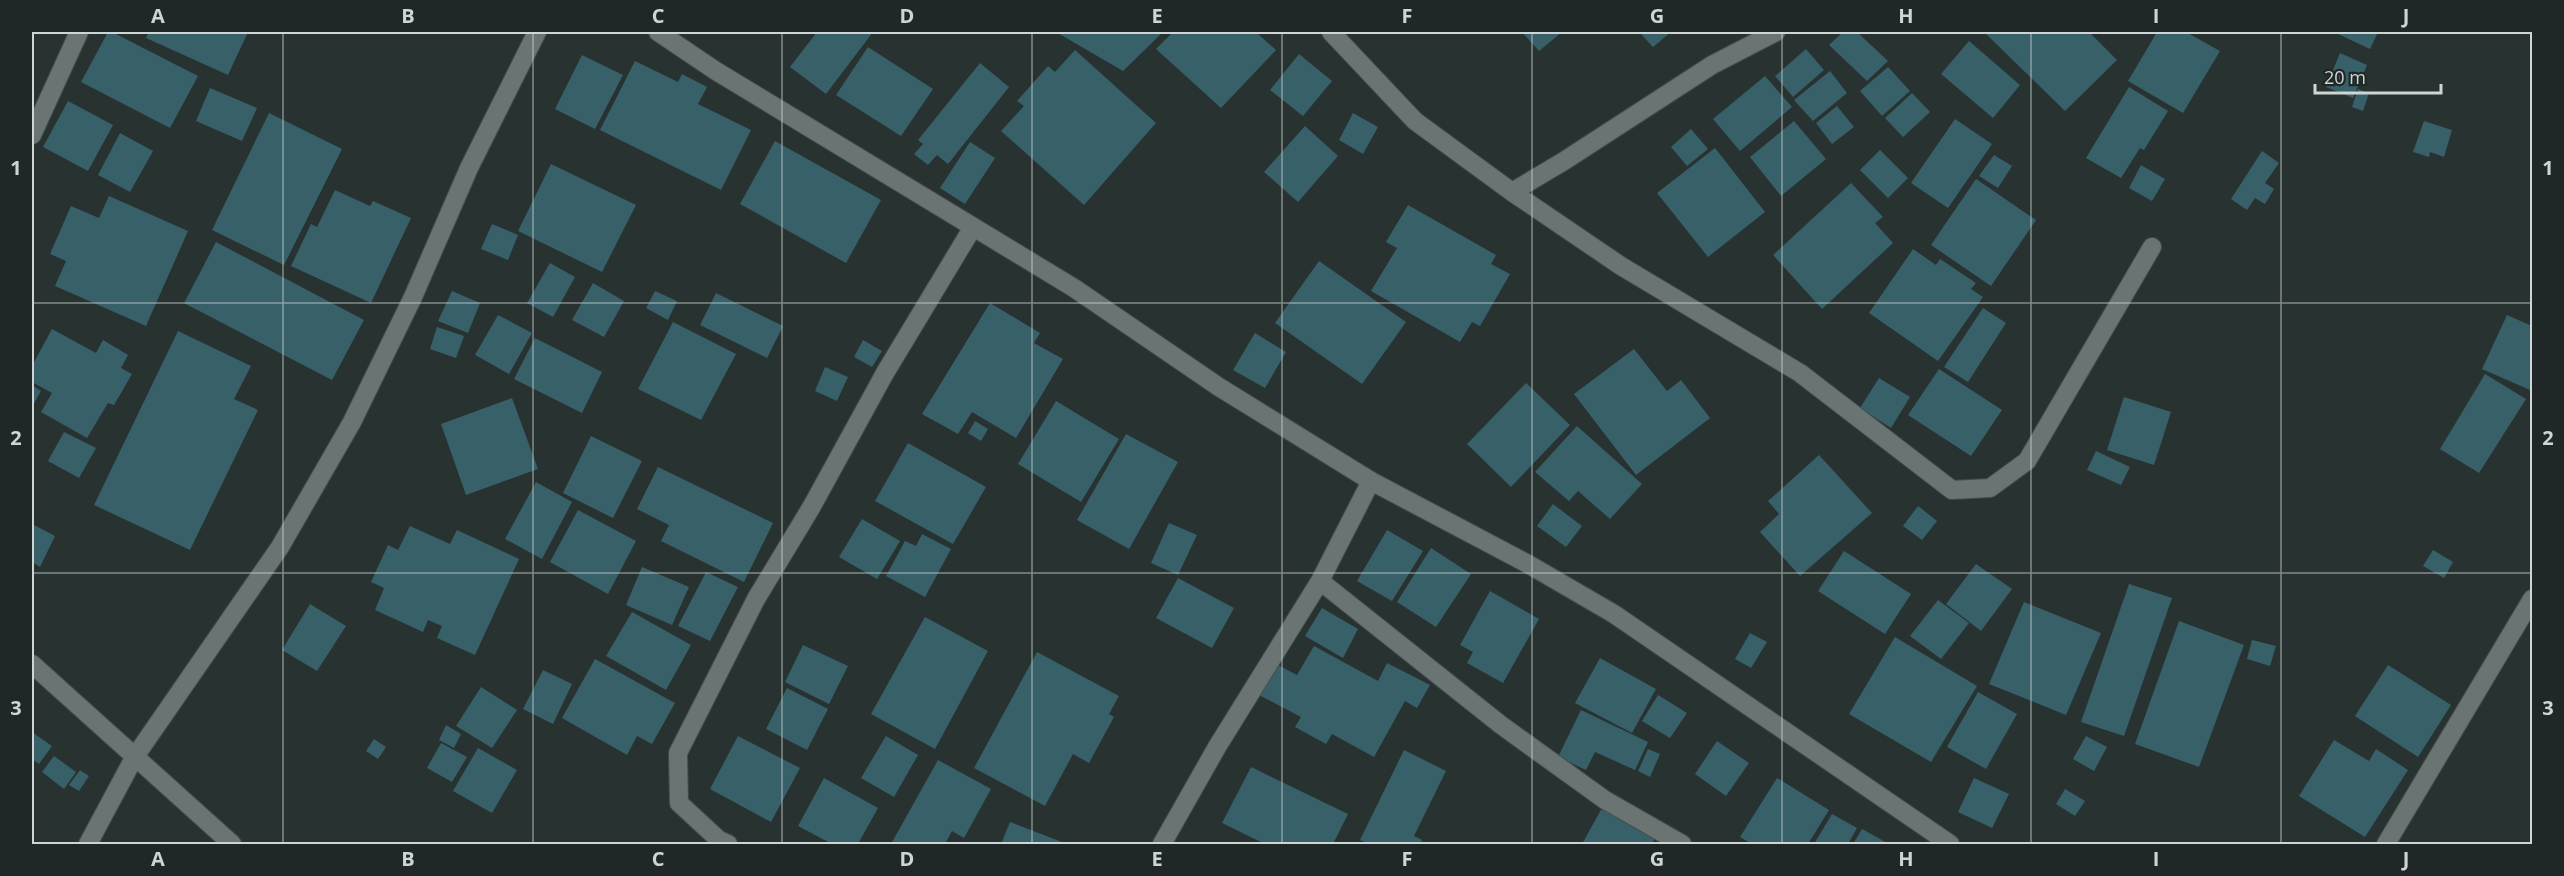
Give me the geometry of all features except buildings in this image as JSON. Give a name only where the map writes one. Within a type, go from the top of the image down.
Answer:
[{"type":"street","points":[[32,135],[79,32]]},
{"type":"street","points":[[88,844],[134,758],[280,547],[352,422],[413,297],[469,168],[537,32]]},
{"type":"street","points":[[658,32],[716,71],[1074,288],[1219,387],[1371,481],[1528,564],[1614,614],[1950,844]]},
{"type":"street","points":[[1331,32],[1415,120],[1512,192],[1621,266],[1800,373],[1952,490],[1990,488],[2027,461],[2152,247]]},
{"type":"street","points":[[1512,192],[1712,65],[1776,32]]},
{"type":"street","points":[[728,844],[720,840],[679,803],[678,753],[756,599],[812,506],[885,373],[973,227]]},
{"type":"street","points":[[1162,844],[1217,747],[1320,581],[1371,481]]},
{"type":"street","points":[[1320,581],[1520,738],[1605,800],[1682,844]]},
{"type":"street","points":[[2386,844],[2532,599]]},
{"type":"street","points":[[32,664],[232,844]]}]
